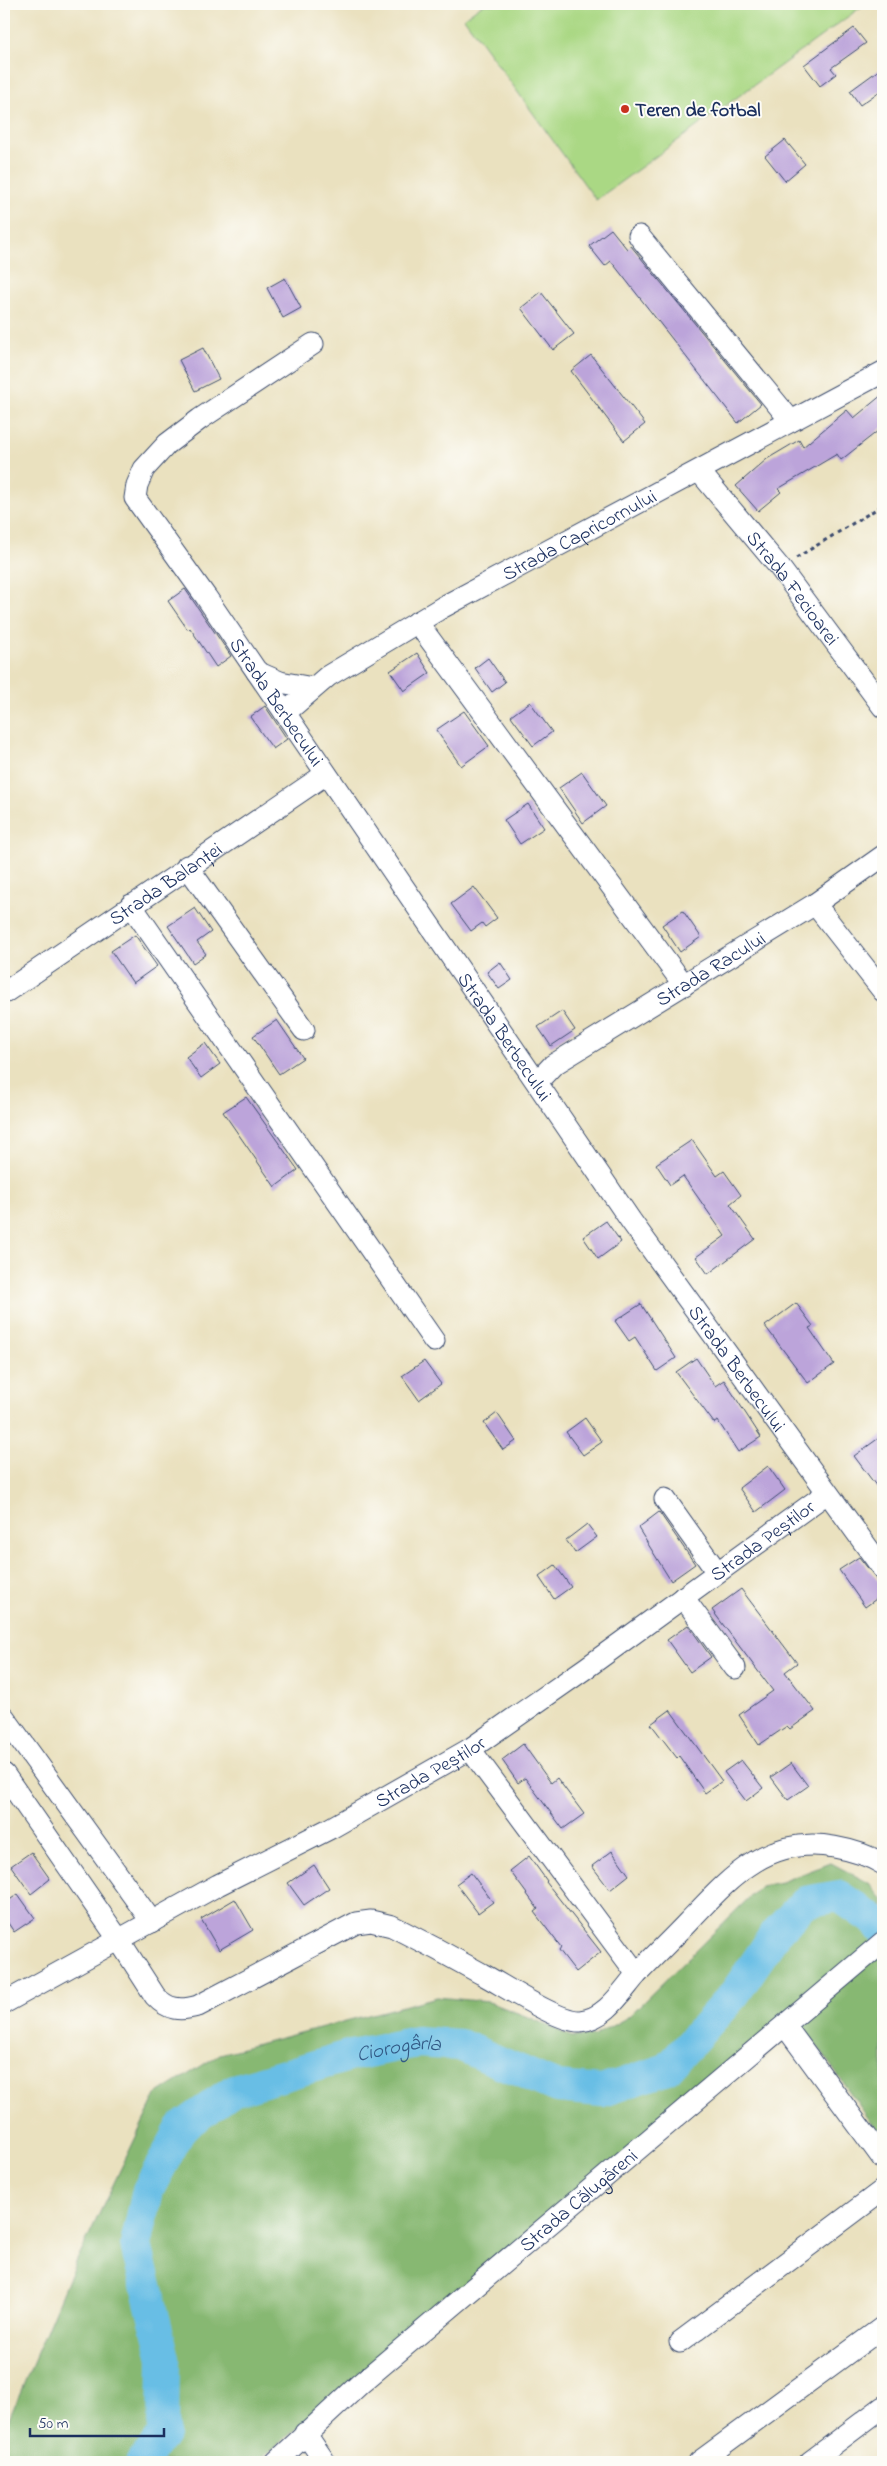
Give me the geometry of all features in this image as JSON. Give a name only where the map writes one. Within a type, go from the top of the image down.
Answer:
[{"type":"street","points":[[639,236],[791,421]]},
{"type":"street","name":"Strada Berbecului","points":[[314,344],[200,419],[167,444],[144,469],[137,485],[135,498],[257,672],[631,1221],[883,1569]]},
{"type":"street","name":"Strada Capricornului","points":[[285,713],[328,676],[417,622],[883,372]]},
{"type":"street","name":"Strada Fecioarei","points":[[699,471],[780,568],[883,707]]},
{"type":"street","points":[[417,622],[684,985]]},
{"type":"street","points":[[257,672],[294,686],[314,688]]},
{"type":"street","name":"Strada Balanței","points":[[4,993],[187,866],[326,774]]},
{"type":"street","name":"Strada Racului","points":[[537,1082],[553,1065],[815,904],[883,856]]},
{"type":"street","points":[[187,866],[304,1030]]},
{"type":"street","points":[[815,904],[883,991]]},
{"type":"street","points":[[130,905],[434,1341]]},
{"type":"street","name":"Strada Peștilor","points":[[5,2000],[218,1885],[331,1828],[470,1749],[586,1668],[827,1493]]},
{"type":"street","points":[[665,1499],[717,1572]]},
{"type":"street","points":[[683,1597],[735,1668]]},
{"type":"street","points":[[4,1718],[152,1922]]},
{"type":"street","points":[[470,1749],[637,1974]]},
{"type":"street","points":[[4,1774],[119,1940],[155,1996],[162,2003],[173,2009],[198,2006],[356,1923],[371,1921],[398,1929],[537,2005],[563,2017],[580,2021],[594,2016],[612,2005],[637,1974],[720,1889],[753,1861],[779,1848],[822,1845],[850,1849],[883,1864]]},
{"type":"street","name":"Strada Călugăreni","points":[[276,2462],[305,2433],[368,2377],[830,1990],[883,1942]]},
{"type":"street","points":[[786,2027],[883,2159]]},
{"type":"street","points":[[680,2342],[883,2190]]},
{"type":"street","points":[[699,2462],[883,2326]]},
{"type":"street","points":[[810,2462],[883,2408]]},
{"type":"street","points":[[305,2433],[325,2462]]},
{"type":"path","points":[[780,568],[883,505]]},
{"type":"green space","name":"Teren de fotbal","points":[[483,4],[864,5],[596,200],[464,18]]},
{"type":"green space","points":[[831,1863],[869,1883],[883,1900],[883,2139],[793,2012],[257,2462],[4,2462],[4,2427],[68,2279],[156,2095],[220,2054],[437,1997],[489,2002],[572,2037],[594,2036],[628,2017],[761,1886],[781,1882]]},
{"type":"building","points":[[854,28],[866,43],[831,68],[836,74],[820,86],[804,65]]},
{"type":"building","points":[[883,67],[883,89],[860,105],[850,91]]},
{"type":"building","points":[[785,140],[805,164],[785,181],[765,156]]},
{"type":"building","points":[[611,229],[627,249],[631,246],[761,404],[738,423],[611,261],[605,266],[589,246]]},
{"type":"building","points":[[285,278],[301,308],[283,318],[267,288]]},
{"type":"building","points":[[541,292],[574,334],[553,350],[521,308]]},
{"type":"building","points":[[203,348],[219,379],[195,391],[179,360]]},
{"type":"building","points":[[591,355],[645,424],[624,441],[571,371]]},
{"type":"building","points":[[883,394],[883,427],[841,460],[837,454],[778,489],[781,492],[758,511],[736,486],[767,459],[799,440],[803,447],[847,410],[854,418]]},
{"type":"building","points":[[185,589],[231,656],[216,667],[190,628],[188,630],[168,601]]},
{"type":"building","points":[[417,653],[430,673],[404,691],[390,671]]},
{"type":"building","points":[[488,658],[505,682],[492,692],[475,668]]},
{"type":"building","points":[[530,702],[552,732],[533,746],[511,716]]},
{"type":"building","points":[[265,706],[287,739],[273,749],[250,717]]},
{"type":"building","points":[[464,711],[489,746],[461,766],[436,730]]},
{"type":"building","points":[[582,772],[606,806],[583,823],[559,788]]},
{"type":"building","points":[[528,804],[544,828],[520,844],[504,820]]},
{"type":"building","points":[[474,887],[497,918],[485,927],[482,923],[471,931],[451,904]]},
{"type":"building","points":[[195,908],[211,932],[197,942],[206,954],[193,963],[168,926]]},
{"type":"building","points":[[683,911],[701,937],[680,952],[662,925]]},
{"type":"building","points":[[135,935],[157,966],[133,983],[111,951]]},
{"type":"building","points":[[500,962],[512,980],[499,989],[487,972]]},
{"type":"building","points":[[562,1011],[575,1030],[551,1046],[538,1027]]},
{"type":"building","points":[[277,1020],[303,1058],[279,1074],[253,1036]]},
{"type":"building","points":[[205,1043],[220,1064],[201,1078],[186,1057]]},
{"type":"building","points":[[246,1097],[298,1170],[275,1187],[223,1112]]},
{"type":"building","points":[[692,1140],[717,1176],[724,1171],[741,1195],[730,1204],[755,1239],[708,1274],[696,1257],[725,1236],[683,1176],[670,1185],[656,1164]]},
{"type":"building","points":[[606,1221],[621,1242],[598,1259],[583,1237]]},
{"type":"building","points":[[796,1303],[813,1326],[809,1328],[834,1364],[808,1383],[765,1326]]},
{"type":"building","points":[[641,1304],[676,1358],[657,1371],[635,1337],[629,1341],[615,1321]]},
{"type":"building","points":[[696,1358],[715,1386],[724,1380],[761,1437],[738,1452],[718,1421],[714,1423],[676,1372]]},
{"type":"building","points":[[424,1361],[441,1384],[419,1400],[402,1376]]},
{"type":"building","points":[[497,1413],[516,1441],[503,1450],[484,1423]]},
{"type":"building","points":[[585,1418],[602,1442],[583,1455],[566,1432]]},
{"type":"building","points":[[883,1435],[883,1495],[854,1456]]},
{"type":"building","points":[[768,1466],[785,1490],[756,1512],[739,1488]]},
{"type":"building","points":[[659,1512],[695,1564],[671,1581],[638,1528]]},
{"type":"building","points":[[587,1524],[597,1537],[575,1553],[566,1540]]},
{"type":"building","points":[[859,1557],[883,1587],[883,1594],[865,1607],[839,1570]]},
{"type":"building","points":[[555,1565],[571,1587],[554,1599],[539,1577]]},
{"type":"building","points":[[741,1589],[797,1663],[785,1672],[815,1711],[790,1729],[787,1726],[759,1745],[739,1715],[773,1691],[712,1610]]},
{"type":"building","points":[[688,1625],[711,1657],[690,1672],[667,1640]]},
{"type":"building","points":[[670,1710],[722,1781],[705,1793],[679,1756],[677,1758],[651,1724]]},
{"type":"building","points":[[523,1744],[551,1783],[557,1778],[584,1814],[563,1829],[525,1778],[518,1783],[502,1760]]},
{"type":"building","points":[[741,1760],[763,1788],[746,1801],[724,1772]]},
{"type":"building","points":[[791,1763],[808,1786],[788,1800],[771,1777]]},
{"type":"building","points":[[612,1851],[629,1875],[610,1890],[592,1866]]},
{"type":"building","points":[[31,1852],[50,1879],[31,1894],[11,1866]]},
{"type":"building","points":[[529,1856],[546,1882],[601,1952],[576,1972],[559,1950],[561,1947],[534,1912],[538,1909],[510,1871]]},
{"type":"building","points":[[314,1865],[329,1888],[304,1905],[288,1883]]},
{"type":"building","points":[[471,1873],[493,1902],[478,1913],[456,1884]]},
{"type":"building","points":[[18,1894],[35,1918],[14,1932],[4,1917],[4,1904]]},
{"type":"building","points":[[235,1899],[253,1930],[219,1950],[201,1919]]},
{"type":"waterway","name":"Ciorogârla","points":[[142,2462],[163,2435],[164,2358],[136,2245],[148,2190],[182,2127],[234,2090],[352,2055],[417,2042],[460,2045],[557,2087],[602,2091],[667,2069],[735,1993],[776,1933],[805,1902],[839,1896],[876,1922],[883,1931]]},
{"type":"place","name":"Teren de fotbal","points":[[625,109]]}]
